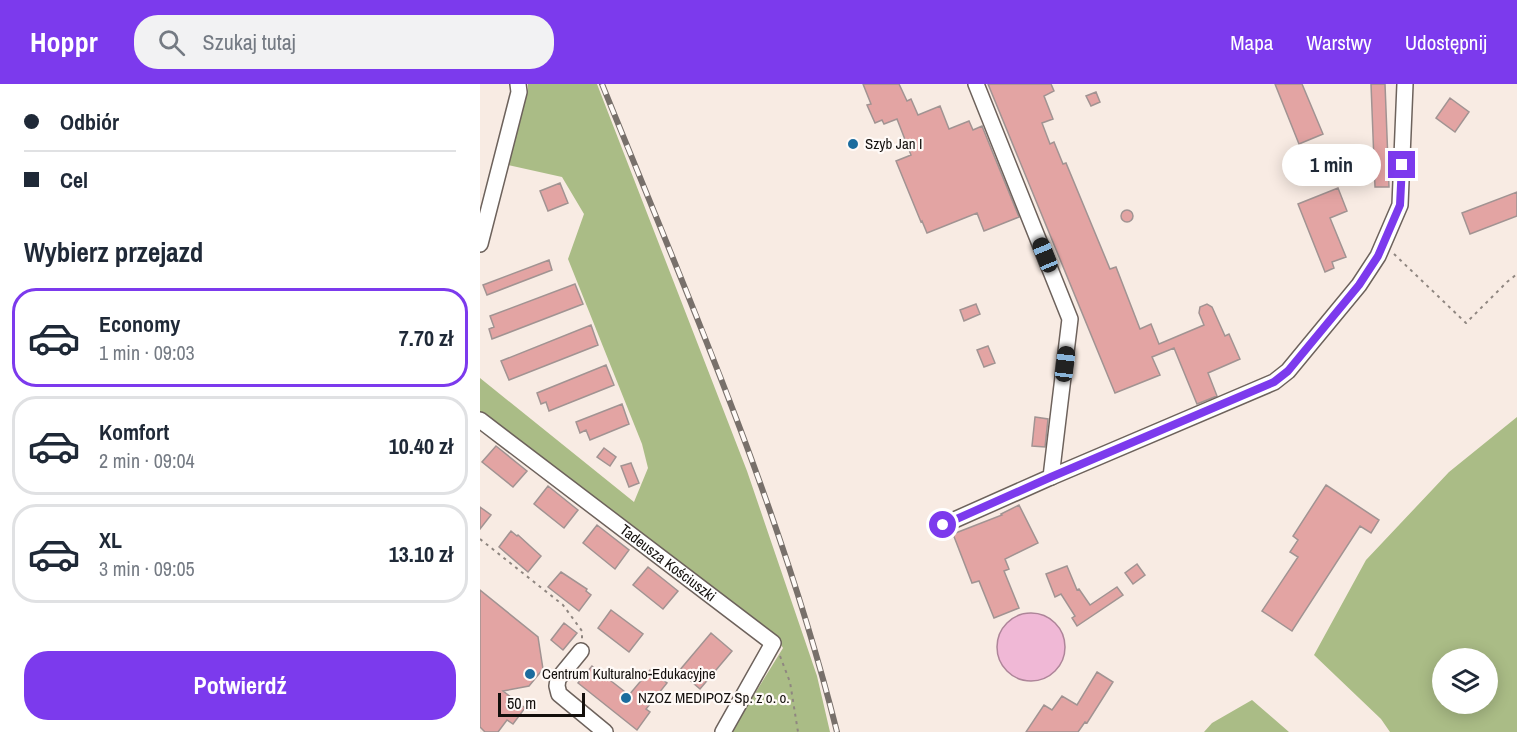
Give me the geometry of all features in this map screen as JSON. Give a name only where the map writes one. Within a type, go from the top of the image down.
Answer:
[{"type":"street","points":[[480,244],[519,92],[518,84]]},
{"type":"street","points":[[976,84],[1070,319],[1051,477]]},
{"type":"street","points":[[943,525],[1274,382],[1288,371],[1359,285],[1378,256],[1400,205],[1405,84]]},
{"type":"street","name":"Tadeusza Kościuszki","points":[[480,420],[773,643]]},
{"type":"street","points":[[723,732],[773,643]]},
{"type":"street","points":[[581,651],[558,679],[559,694],[605,732]]},
{"type":"path","points":[[1383,244],[1437,298],[1466,323],[1517,274]]},
{"type":"path","points":[[480,539],[563,605],[582,631],[581,651]]},
{"type":"path","points":[[773,643],[790,682],[798,732]]},
{"type":"green space","points":[[528,84],[597,84],[747,471],[817,676],[830,732],[731,732],[783,648],[774,634],[480,413],[480,378],[634,502],[648,468],[642,444],[568,259],[584,214],[562,177],[508,165]]},
{"type":"green space","points":[[1517,417],[1517,732],[1390,732],[1381,719],[1314,655],[1366,560],[1449,472]]},
{"type":"green space","points":[[1252,700],[1289,732],[1204,732],[1212,723]]},
{"type":"shaded area","points":[[1038,613],[1050,619],[1059,628],[1065,640],[1063,660],[1055,671],[1038,681],[1024,681],[1007,671],[999,660],[997,640],[1007,623],[1018,615]]},
{"type":"building","points":[[863,84],[899,84],[907,101],[911,99],[918,115],[940,106],[949,129],[969,121],[973,130],[982,126],[1019,217],[984,231],[977,213],[927,233],[896,161],[911,155],[897,119],[884,124],[882,120],[875,123],[867,105],[871,104]]},
{"type":"building","points":[[988,84],[1051,84],[1054,91],[1044,96],[1053,119],[1042,123],[1050,144],[1054,142],[1063,164],[1066,163],[1110,269],[1116,267],[1140,329],[1151,324],[1159,344],[1204,325],[1199,313],[1200,307],[1207,304],[1212,307],[1225,336],[1229,334],[1240,359],[1208,373],[1217,396],[1197,404],[1174,348],[1152,357],[1160,375],[1115,393]]},
{"type":"building","points":[[1275,84],[1302,84],[1323,134],[1299,144]]},
{"type":"building","points":[[1371,84],[1385,84],[1389,187],[1375,187]]},
{"type":"building","points":[[1096,92],[1100,102],[1091,106],[1086,96]]},
{"type":"building","points":[[1450,98],[1469,112],[1455,132],[1436,118]]},
{"type":"building","points":[[560,183],[568,203],[548,211],[540,191]]},
{"type":"building","points":[[1338,188],[1347,211],[1330,218],[1346,257],[1332,262],[1334,268],[1325,272],[1298,204]]},
{"type":"building","points":[[1517,192],[1517,216],[1470,234],[1462,213]]},
{"type":"building","points":[[1127,210],[1133,216],[1127,222],[1121,216]]},
{"type":"building","points":[[549,260],[552,270],[487,295],[483,285]]},
{"type":"building","points":[[575,284],[583,304],[492,339],[489,329],[494,327],[490,316]]},
{"type":"building","points":[[976,304],[980,314],[964,321],[960,310]]},
{"type":"building","points":[[591,325],[598,345],[509,380],[501,361]]},
{"type":"building","points":[[988,346],[995,363],[984,367],[977,350]]},
{"type":"building","points":[[606,365],[614,385],[549,411],[546,402],[541,404],[537,393]]},
{"type":"building","points":[[622,404],[629,424],[590,440],[586,430],[580,433],[576,422]]},
{"type":"building","points":[[1035,417],[1048,419],[1045,447],[1032,446]]},
{"type":"building","points":[[496,446],[527,471],[513,487],[482,462]]},
{"type":"building","points":[[604,448],[616,457],[610,466],[597,457]]},
{"type":"building","points":[[631,463],[639,483],[629,487],[621,466]]},
{"type":"building","points":[[1326,485],[1379,520],[1371,533],[1360,526],[1292,631],[1262,611],[1298,557],[1290,552],[1298,540],[1293,536]]},
{"type":"building","points":[[548,486],[578,510],[564,528],[534,504]]},
{"type":"building","points":[[1019,505],[1038,543],[1005,559],[1009,569],[1004,571],[1019,608],[994,618],[979,581],[972,583],[953,534],[1002,515]]},
{"type":"building","points":[[480,507],[491,515],[480,529]]},
{"type":"building","points":[[597,525],[629,550],[615,569],[583,543]]},
{"type":"building","points":[[511,531],[541,556],[528,572],[499,547]]},
{"type":"building","points":[[1137,564],[1145,575],[1133,584],[1125,573]]},
{"type":"building","points":[[1067,566],[1077,590],[1079,589],[1090,605],[1117,587],[1123,595],[1077,626],[1072,618],[1075,616],[1061,594],[1055,597],[1046,574]]},
{"type":"building","points":[[648,567],[678,591],[663,609],[633,585]]},
{"type":"building","points":[[561,572],[587,589],[586,591],[591,595],[579,611],[548,587]]},
{"type":"building","points":[[480,590],[538,637],[543,669],[529,686],[503,691],[525,708],[513,724],[507,720],[498,732],[485,732],[480,727]]},
{"type":"building","points":[[611,610],[643,634],[629,652],[598,628]]},
{"type":"building","points":[[564,623],[577,633],[563,650],[551,640]]},
{"type":"building","points":[[711,633],[732,651],[700,689],[679,671]]},
{"type":"building","name":"NZOZ MEDIPOZ Sp. z o. o.","points":[[592,666],[629,695],[650,670],[667,683],[646,709],[650,712],[637,730],[578,683]]},
{"type":"building","points":[[1097,672],[1113,682],[1087,723],[1085,722],[1078,732],[1026,732],[1044,705],[1052,710],[1062,696],[1077,705]]},
{"type":"railway","points":[[602,84],[731,404],[761,485],[789,566],[837,732]]},
{"type":"place","name":"Szyb Jan I","points":[[853,144]]},
{"type":"place","name":"Centrum Kulturalno-Edukacyjne","points":[[530,674]]},
{"type":"place","name":"NZOZ MEDIPOZ Sp. z o. o.","points":[[626,698]]},
{"type":"route","points":[[943,525],[1274,382],[1288,371],[1345,302],[1378,256],[1400,205],[1402,165]]}]
